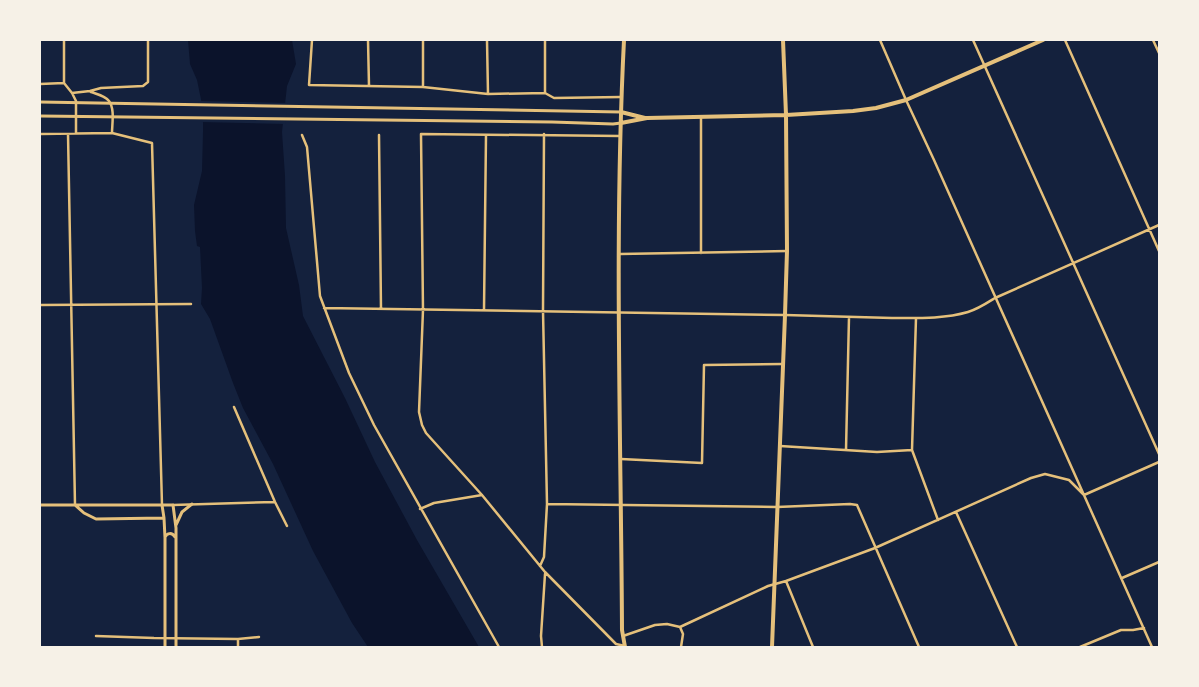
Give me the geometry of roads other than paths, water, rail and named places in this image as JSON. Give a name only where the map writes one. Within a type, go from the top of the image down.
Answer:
[{"type":"main road","points":[[624,40],[620,136],[620,313],[623,636],[625,647]]},
{"type":"main road","points":[[772,647],[787,251],[786,115],[782,40]]},
{"type":"main road","points":[[40,116],[613,124],[647,118],[786,115],[864,110],[906,100],[1043,40]]},
{"type":"main road","points":[[40,102],[621,112],[647,118]]},
{"type":"main road","points":[[176,647],[176,528],[177,520],[181,514],[192,504]]},
{"type":"main road","points":[[40,505],[173,505],[176,528]]},
{"type":"main road","points":[[75,505],[84,514],[96,519],[164,518]]},
{"type":"main road","points":[[162,505],[164,518],[165,647]]},
{"type":"main road","points":[[164,538],[170,533],[176,537]]},
{"type":"street","points":[[64,40],[64,83],[76,101],[76,134]]},
{"type":"street","points":[[72,93],[101,88],[143,86],[148,82],[148,40]]},
{"type":"street","points":[[312,40],[309,85],[424,87],[488,94],[545,93],[554,98],[621,97]]},
{"type":"street","points":[[368,40],[369,86]]},
{"type":"street","points":[[423,40],[424,87]]},
{"type":"street","points":[[488,40],[488,94]]},
{"type":"street","points":[[545,40],[545,93]]},
{"type":"street","points":[[880,40],[1152,647]]},
{"type":"street","points":[[973,40],[1159,454]]},
{"type":"street","points":[[1065,40],[1159,251]]},
{"type":"street","points":[[1153,40],[1159,53]]},
{"type":"street","points":[[40,84],[64,83]]},
{"type":"street","points":[[90,91],[109,100],[112,108],[112,133]]},
{"type":"street","points":[[701,117],[701,253]]},
{"type":"street","points":[[40,134],[112,133],[152,143],[162,505]]},
{"type":"street","points":[[68,134],[75,505]]},
{"type":"street","points":[[620,136],[421,134],[423,310],[419,412],[422,424],[431,439],[482,494],[545,572],[617,646],[625,647]]},
{"type":"street","points":[[540,566],[544,557],[547,504],[543,311],[544,134]]},
{"type":"street","points":[[302,135],[308,147],[320,296],[324,308],[353,382],[374,425],[499,647]]},
{"type":"street","points":[[378,135],[382,309]]},
{"type":"street","points":[[484,310],[486,135]]},
{"type":"street","points":[[324,308],[916,318],[944,316],[976,309],[995,298],[1159,225]]},
{"type":"street","points":[[620,254],[787,251]]},
{"type":"street","points":[[40,305],[191,304]]},
{"type":"street","points":[[846,450],[849,317]]},
{"type":"street","points":[[916,318],[912,450],[938,520]]},
{"type":"street","points":[[621,460],[702,463],[704,365],[783,364]]},
{"type":"street","points":[[234,406],[287,526]]},
{"type":"street","points":[[780,446],[877,452],[912,450]]},
{"type":"street","points":[[1084,495],[1159,462]]},
{"type":"street","points":[[623,636],[656,625],[667,624],[680,627],[774,584],[875,548],[1031,478],[1045,474],[1069,480],[1084,495]]},
{"type":"street","points":[[420,509],[434,503],[482,494]]},
{"type":"street","points":[[173,505],[275,502]]},
{"type":"street","points":[[547,504],[777,507],[857,505],[919,647]]},
{"type":"street","points":[[956,512],[1018,647]]},
{"type":"street","points":[[1122,578],[1159,562]]},
{"type":"street","points":[[542,647],[545,572]]},
{"type":"street","points":[[786,581],[814,647]]},
{"type":"street","points":[[680,627],[683,634],[681,647]]},
{"type":"street","points":[[1080,647],[1121,630],[1144,628]]},
{"type":"street","points":[[96,636],[238,639],[259,637]]},
{"type":"street","points":[[238,639],[238,647]]},
{"type":"water","points":[[188,40],[292,40],[296,64],[287,86],[282,132],[286,228],[299,285],[303,316],[375,462],[417,540],[479,647],[368,647],[352,623],[313,551],[273,464],[243,408],[210,319],[201,304],[200,247],[197,246],[194,205],[202,171],[203,109],[197,80],[190,64]]}]
